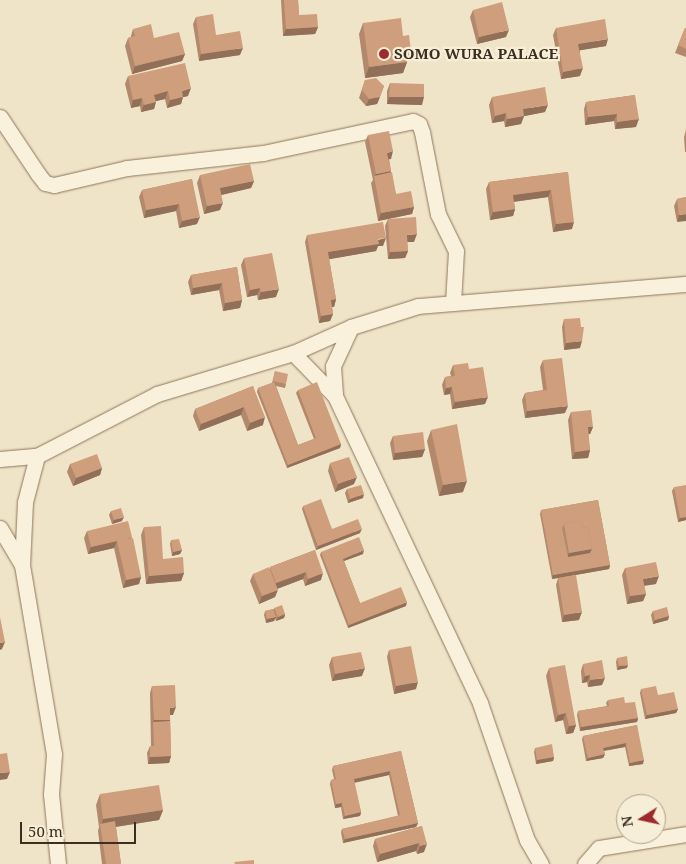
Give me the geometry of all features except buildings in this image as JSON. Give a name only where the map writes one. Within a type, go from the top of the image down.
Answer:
[{"type":"street","points":[[0,117],[45,183],[54,185],[127,168],[263,152],[414,121],[419,124],[422,132],[438,214],[456,251],[453,303]]},
{"type":"street","points":[[0,459],[37,456],[157,394],[293,353],[351,327],[418,306],[686,284]]},
{"type":"street","points":[[335,396],[333,366],[351,327]]},
{"type":"street","points":[[293,353],[335,396],[480,703],[527,840],[541,864]]},
{"type":"street","points":[[37,456],[25,502],[22,564],[54,754],[51,794],[58,864]]},
{"type":"street","points":[[0,528],[22,564]]},
{"type":"street","points":[[585,864],[599,848],[686,834]]},
{"type":"place","name":"SOMO WURA PALACE","points":[[384,54]]}]
